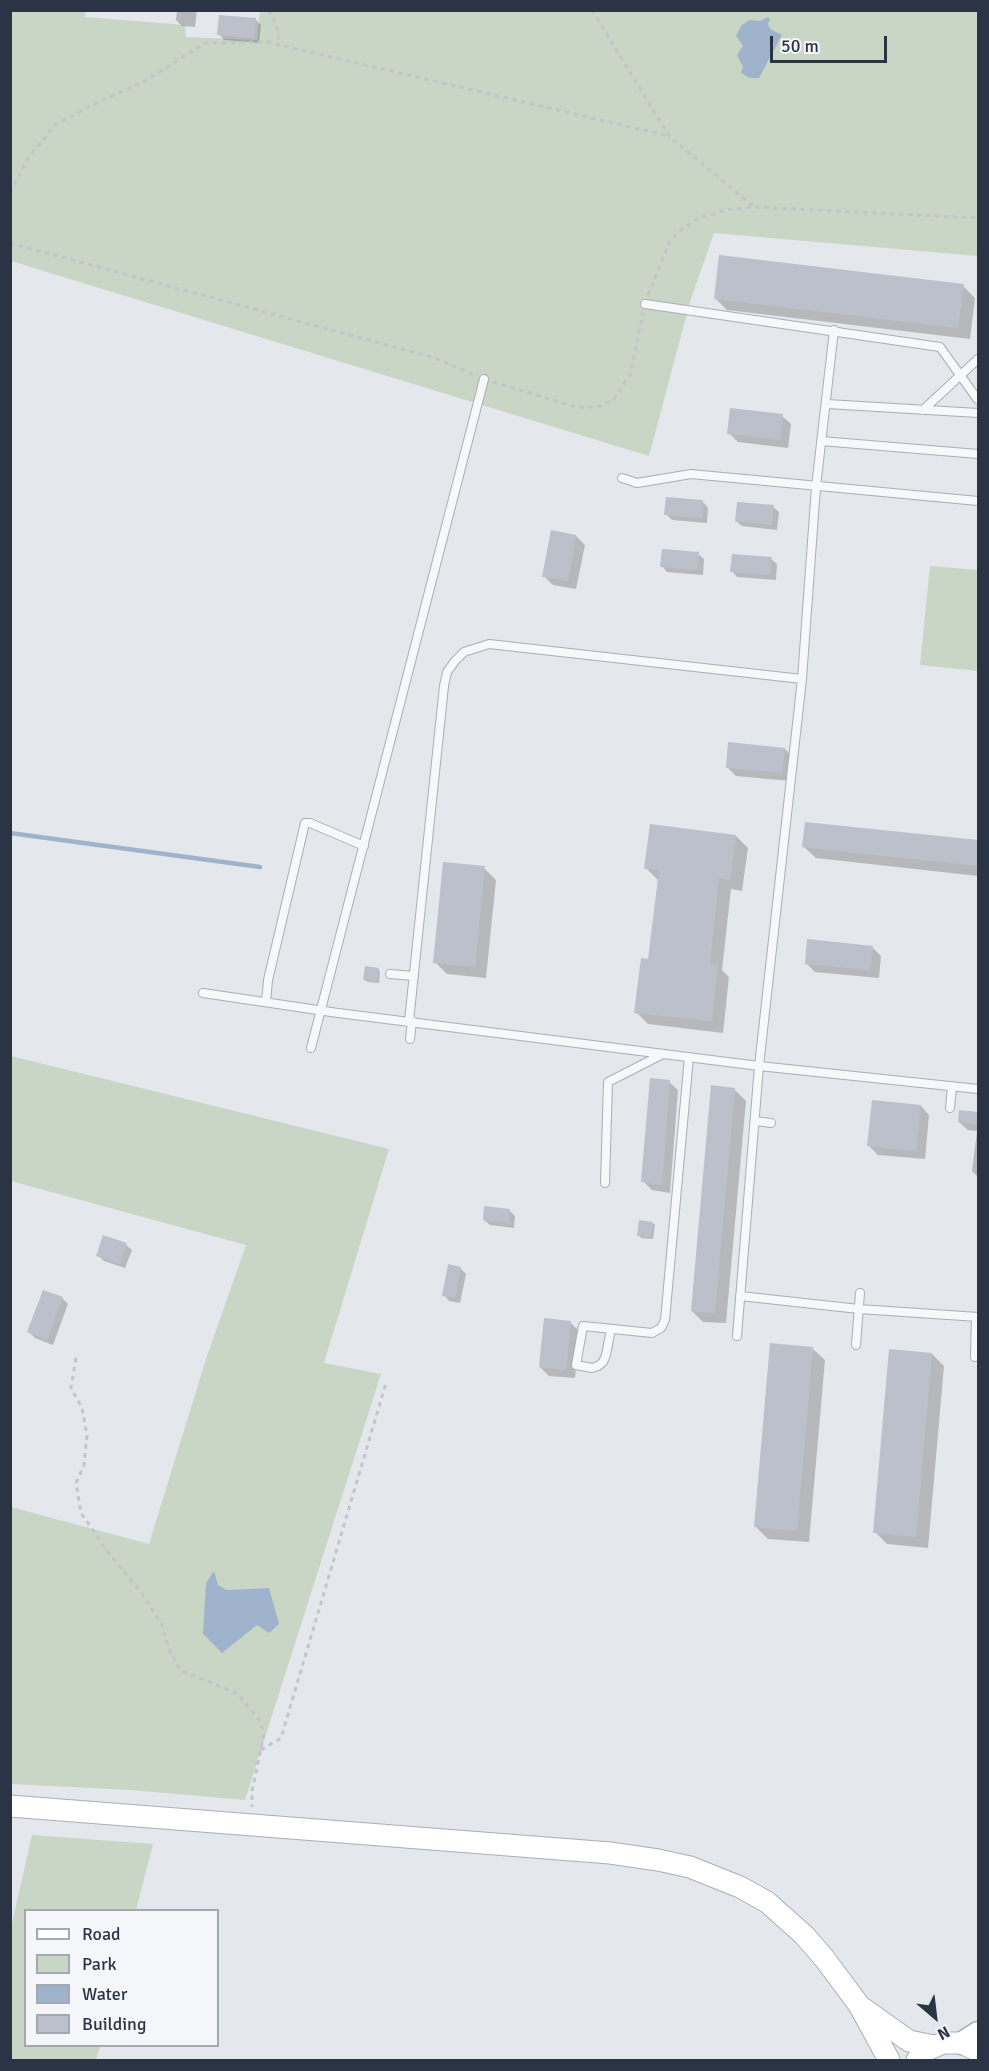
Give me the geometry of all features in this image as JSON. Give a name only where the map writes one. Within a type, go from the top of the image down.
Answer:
[{"type":"street","points":[[10,1806],[610,1853],[690,1867],[740,1887],[767,1902],[787,1919],[824,1958],[859,2005],[889,2061]]},
{"type":"street","points":[[859,2005],[909,2041],[934,2046]]},
{"type":"street","points":[[916,2061],[925,2051],[934,2046],[952,2042],[973,2042]]},
{"type":"lane","points":[[645,304],[940,346],[978,400]]},
{"type":"lane","points":[[737,1336],[759,1066],[802,680],[816,487],[834,330]]},
{"type":"lane","points":[[923,410],[978,359]]},
{"type":"lane","points":[[311,1048],[484,379]]},
{"type":"lane","points":[[826,404],[978,413]]},
{"type":"lane","points":[[821,441],[978,454]]},
{"type":"lane","points":[[622,478],[637,483],[691,474],[978,501]]},
{"type":"lane","points":[[410,1039],[414,976],[444,686],[447,672],[455,660],[464,652],[489,644],[802,680]]},
{"type":"lane","points":[[266,1002],[268,980],[305,823],[310,823],[364,846]]},
{"type":"lane","points":[[390,974],[414,976]]},
{"type":"lane","points":[[203,993],[759,1066],[978,1089]]},
{"type":"lane","points":[[605,1183],[608,1082],[663,1054]]},
{"type":"lane","points":[[611,1329],[603,1362],[592,1368],[576,1365],[583,1326],[652,1333],[662,1328],[665,1320],[689,1057]]},
{"type":"lane","points":[[950,1108],[952,1086]]},
{"type":"lane","points":[[755,1121],[771,1123]]},
{"type":"lane","points":[[856,1344],[860,1293]]},
{"type":"lane","points":[[740,1296],[859,1309],[977,1317],[975,1357]]},
{"type":"path","points":[[269,10],[277,27],[279,45]]},
{"type":"path","points":[[592,10],[669,136],[754,207]]},
{"type":"path","points":[[10,193],[28,158],[55,125],[143,82],[205,43],[267,42],[669,136]]},
{"type":"path","points":[[10,243],[435,358],[484,379],[569,405],[588,408],[600,406],[614,399],[630,375],[645,304],[670,241],[678,232],[699,218],[727,210],[754,207],[978,218]]},
{"type":"path","points":[[76,1358],[71,1388],[82,1408],[87,1435],[84,1465],[76,1483],[81,1513],[110,1555],[140,1591],[161,1623],[169,1649],[180,1670],[238,1694],[260,1721],[264,1734],[252,1791],[252,1824]]},
{"type":"path","points":[[261,1750],[281,1738],[386,1383]]},
{"type":"green space","points":[[260,10],[978,11],[978,256],[714,233],[690,302],[649,456],[11,261],[10,11],[86,11],[85,17],[185,25],[186,37],[257,40]]},
{"type":"green space","points":[[930,566],[978,570],[978,671],[920,665]]},
{"type":"green space","points":[[11,1056],[389,1149],[324,1363],[381,1374],[245,1800],[132,1790],[11,1784],[11,1507],[149,1544],[207,1356],[246,1245],[11,1181]]},
{"type":"green space","points":[[32,1835],[153,1844],[136,1909],[24,1909],[24,2047],[100,2047],[96,2060],[11,2060],[11,1927]]},
{"type":"water","points":[[768,17],[770,29],[782,35],[759,78],[750,78],[741,73],[743,67],[737,55],[743,46],[736,36],[741,26],[749,20],[760,21]]},
{"type":"water","points":[[214,1571],[218,1585],[227,1590],[269,1588],[279,1624],[269,1633],[257,1625],[222,1653],[203,1634],[206,1583]]},
{"type":"building","points":[[219,15],[256,18],[254,38],[217,35]]},
{"type":"building","points":[[719,255],[964,284],[958,328],[714,299]]},
{"type":"building","points":[[730,408],[783,414],[780,440],[727,434]]},
{"type":"building","points":[[666,497],[703,500],[702,518],[664,515]]},
{"type":"building","points":[[737,502],[774,505],[772,525],[735,521]]},
{"type":"building","points":[[551,530],[576,535],[568,581],[542,577]]},
{"type":"building","points":[[662,549],[699,552],[698,570],[660,567]]},
{"type":"building","points":[[732,554],[772,557],[770,575],[730,572]]},
{"type":"building","points":[[728,742],[785,748],[782,773],[726,768]]},
{"type":"building","points":[[805,822],[978,840],[978,866],[802,847]]},
{"type":"building","points":[[650,824],[736,835],[730,880],[719,878],[710,963],[718,964],[712,1021],[634,1013],[641,958],[648,959],[659,870],[644,869]]},
{"type":"building","points":[[443,862],[485,866],[475,967],[433,963]]},
{"type":"building","points":[[807,939],[873,946],[870,970],[805,964]]},
{"type":"building","points":[[365,966],[379,968],[377,982],[363,980]]},
{"type":"building","points":[[650,1078],[670,1080],[662,1185],[641,1182]]},
{"type":"building","points":[[711,1085],[735,1088],[715,1313],[691,1311]]},
{"type":"building","points":[[872,1100],[921,1105],[916,1151],[867,1146]]},
{"type":"building","points":[[959,1110],[978,1112],[978,1125],[958,1122]]},
{"type":"building","points":[[484,1206],[510,1209],[509,1223],[483,1220]]},
{"type":"building","points":[[639,1220],[653,1222],[651,1237],[637,1236]]},
{"type":"building","points":[[103,1235],[127,1243],[120,1264],[96,1256]]},
{"type":"building","points":[[448,1264],[461,1267],[455,1298],[442,1296]]},
{"type":"building","points":[[43,1290],[63,1297],[47,1340],[27,1332]]},
{"type":"building","points":[[544,1318],[571,1321],[566,1370],[539,1367]]},
{"type":"building","points":[[770,1343],[813,1347],[797,1531],[754,1527]]},
{"type":"building","points":[[889,1349],[932,1353],[916,1537],[873,1533]]},
{"type":"waterway","points":[[10,833],[260,867]]}]
